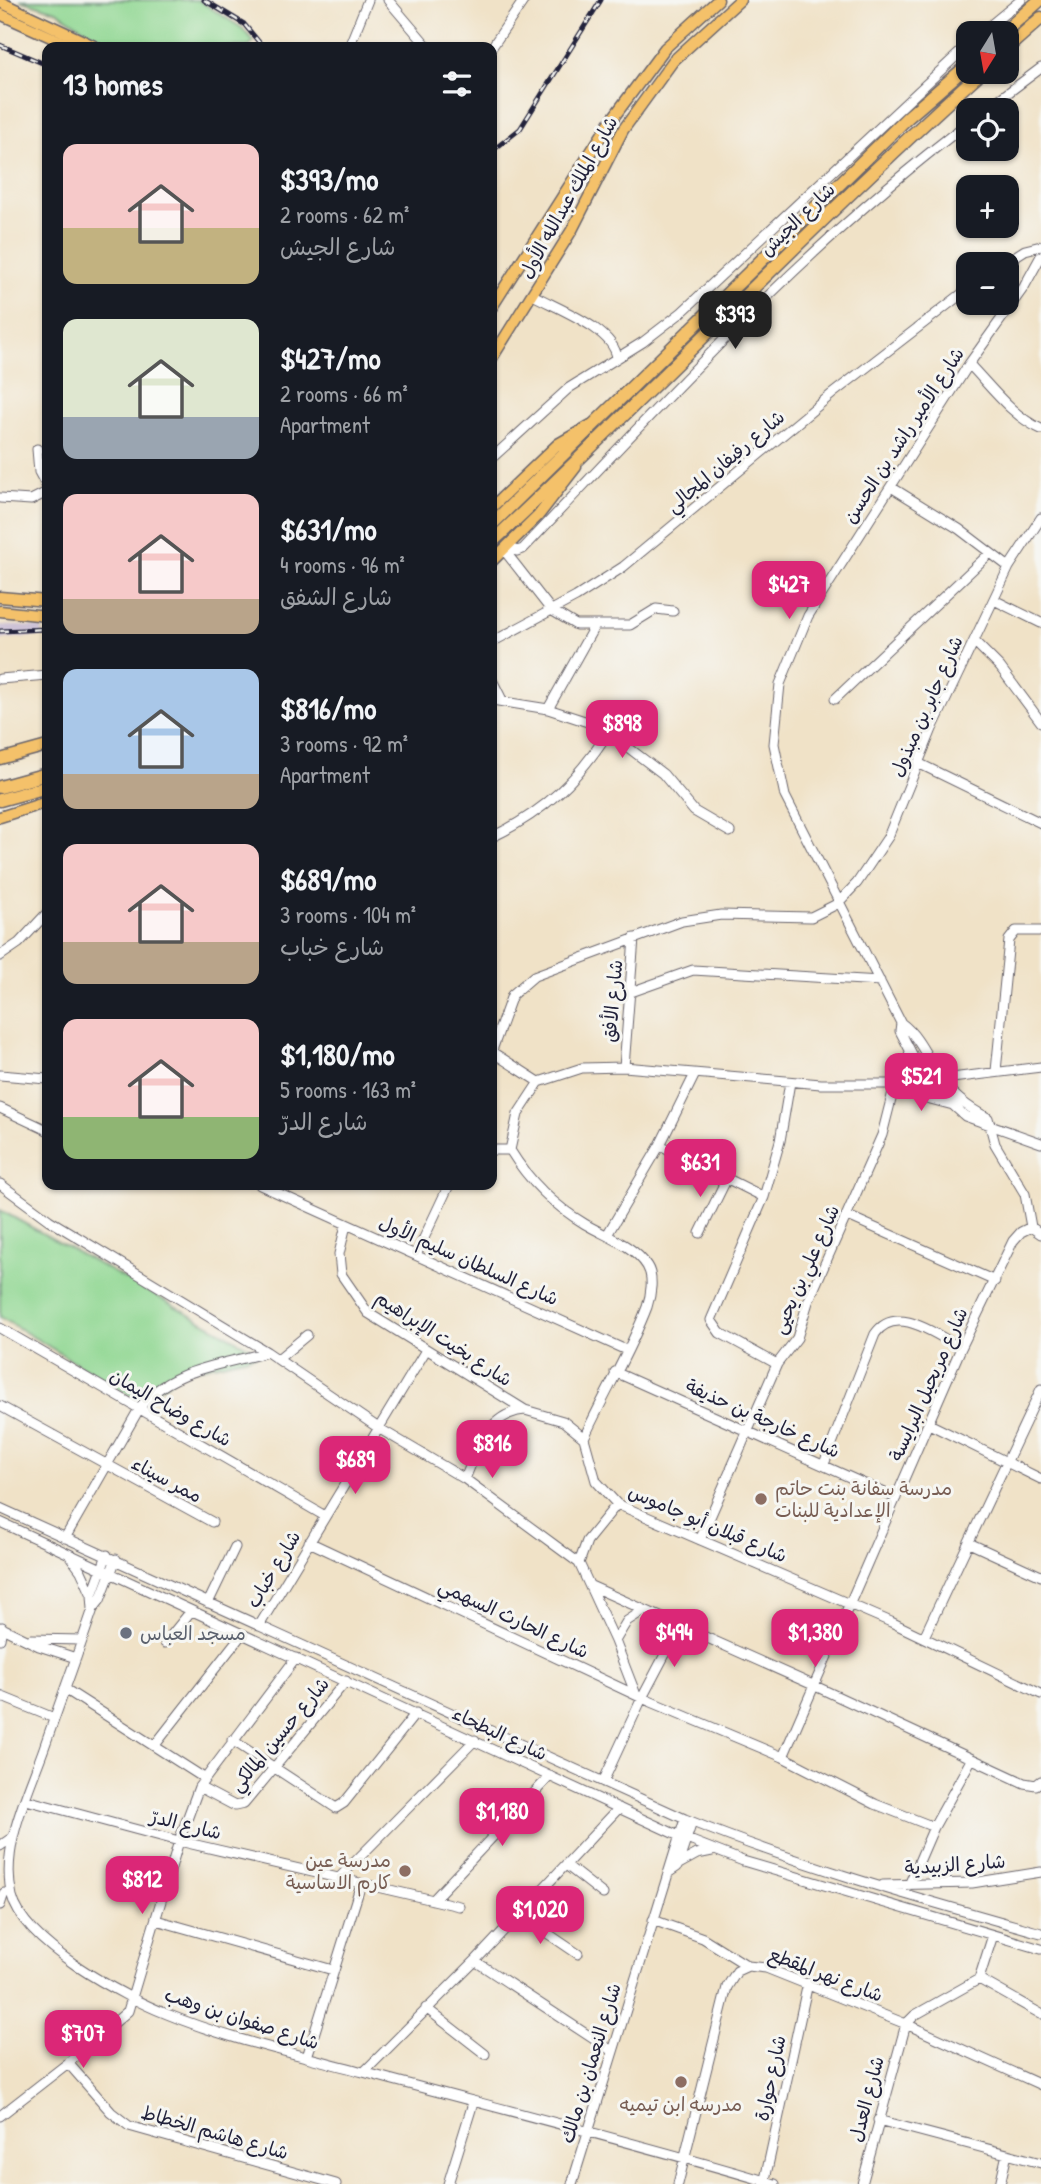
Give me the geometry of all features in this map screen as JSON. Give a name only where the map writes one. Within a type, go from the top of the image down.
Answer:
[{"type":"highway","points":[[1016,21],[1040,0]]},
{"type":"highway","points":[[1019,38],[1040,19]]},
{"type":"highway","name":"شارع الجيش","points":[[497,535],[593,424],[908,117],[956,75]]},
{"type":"highway","name":"شارع الجيش","points":[[497,521],[517,509],[584,455],[915,131],[968,84]]},
{"type":"highway","points":[[0,787],[42,775]]},
{"type":"highway","points":[[0,800],[42,788]]},
{"type":"main road","name":"شارع الملك عبدالله الأول","points":[[497,299],[610,122],[665,48],[718,0]]},
{"type":"main road","name":"شارع الملك عبدالله الأول","points":[[497,350],[586,205],[623,130],[673,61],[708,26],[740,0]]},
{"type":"main road","points":[[0,2],[85,42]]},
{"type":"main road","points":[[0,14],[62,42]]},
{"type":"main road","points":[[610,122],[623,130]]},
{"type":"main road","points":[[497,502],[558,444],[593,424]]},
{"type":"main road","points":[[497,556],[542,520],[584,455]]},
{"type":"main road","points":[[0,597],[42,601]]},
{"type":"main road","points":[[0,611],[42,615]]},
{"type":"main road","points":[[0,759],[42,747]]},
{"type":"main road","points":[[0,817],[42,804]]},
{"type":"street","points":[[351,42],[368,0]]},
{"type":"street","points":[[388,0],[424,42]]},
{"type":"street","points":[[495,42],[524,0]]},
{"type":"street","points":[[996,21],[1021,0]]},
{"type":"street","points":[[497,449],[569,388],[682,312],[956,56]]},
{"type":"street","points":[[1001,98],[1041,68]]},
{"type":"street","points":[[542,520],[859,210],[956,133]]},
{"type":"street","points":[[1019,254],[1041,246]]},
{"type":"street","name":"شارع الأمير راشد بن الحسن","points":[[989,1123],[988,1118],[965,1105],[940,1079],[912,1031],[901,1023],[837,904],[785,796],[777,768],[776,717],[780,684],[798,635],[969,364],[1024,287],[1041,256]]},
{"type":"street","points":[[533,295],[605,335],[615,347],[617,358]]},
{"type":"street","name":"شارع رفيفان المجالي","points":[[497,639],[592,587],[638,556],[832,394],[956,298]]},
{"type":"street","points":[[969,364],[1013,411],[1027,423],[1041,429]]},
{"type":"street","points":[[37,449],[38,472],[42,480]]},
{"type":"street","points":[[891,487],[959,529],[1009,567]]},
{"type":"street","points":[[0,498],[31,500],[42,492]]},
{"type":"street","name":"شارع جابر بن مبذول","points":[[837,904],[858,883],[888,837],[918,763],[1009,567],[1041,518]]},
{"type":"street","points":[[506,548],[551,610],[576,625],[630,625],[656,609],[673,611]]},
{"type":"street","points":[[835,699],[989,554]]},
{"type":"street","points":[[994,600],[1041,623]]},
{"type":"street","points":[[548,709],[594,625]]},
{"type":"street","points":[[974,641],[1000,667],[1041,722]]},
{"type":"street","points":[[0,679],[42,675]]},
{"type":"street","points":[[497,700],[548,709],[609,731],[663,774],[694,811],[730,832]]},
{"type":"street","points":[[497,834],[528,818],[561,794],[589,763],[609,731]]},
{"type":"street","points":[[918,763],[1041,823]]},
{"type":"street","points":[[497,1037],[512,995],[524,982],[634,938],[698,917],[811,917],[837,904]]},
{"type":"street","points":[[0,956],[19,943],[42,918]]},
{"type":"street","points":[[996,1071],[1009,940],[1016,931],[1041,932]]},
{"type":"street","name":"شارع الأفق","points":[[624,1068],[634,938]]},
{"type":"street","points":[[631,992],[693,970],[880,981]]},
{"type":"street","name":"شارع الأمير راشد بن الحسن","points":[[901,1023],[900,1031],[926,1081],[970,1119],[989,1123],[1041,1143]]},
{"type":"street","name":"شارع علي بن يحيى","points":[[700,1540],[777,1364],[797,1338],[808,1302],[882,1135],[910,1051]]},
{"type":"street","points":[[497,1054],[539,1082]]},
{"type":"street","points":[[584,1437],[648,1306],[651,1278],[647,1266],[636,1254],[586,1225],[544,1194],[531,1182],[510,1150],[518,1114],[539,1082],[582,1068],[624,1068],[790,1082],[899,1084],[1041,1067]]},
{"type":"street","points":[[607,1235],[660,1145],[695,1074]]},
{"type":"street","points":[[0,1075],[42,1079]]},
{"type":"street","points":[[777,1364],[720,1333],[710,1320],[764,1197],[780,1141],[790,1082]]},
{"type":"street","points":[[899,1084],[919,1096],[954,1105]]},
{"type":"street","points":[[0,1108],[42,1128]]},
{"type":"street","points":[[989,1123],[995,1144],[1025,1194],[1036,1231]]},
{"type":"street","points":[[660,1145],[764,1197]]},
{"type":"street","points":[[497,1150],[510,1150]]},
{"type":"street","points":[[700,1233],[727,1178]]},
{"type":"street","points":[[0,1184],[49,1220],[267,1352],[380,1429],[465,1479],[565,1549],[579,1563],[639,1696]]},
{"type":"street","name":"شارع السلطان سليم الأول","points":[[271,1190],[626,1350]]},
{"type":"street","points":[[416,1255],[447,1190]]},
{"type":"street","points":[[848,1216],[995,1281]]},
{"type":"street","name":"شارع بخيت الإبراهيم","points":[[346,1225],[339,1265],[358,1304],[380,1322],[525,1410],[563,1421],[584,1437]]},
{"type":"street","name":"شارع مريحيل البرايسة","points":[[783,1757],[961,1348],[1017,1236],[1036,1231]]},
{"type":"street","points":[[824,1464],[875,1334],[882,1324],[889,1320],[911,1323],[961,1348]]},
{"type":"street","name":"شارع وضاح اليمان","points":[[0,1328],[325,1516]]},
{"type":"street","points":[[278,1359],[307,1335]]},
{"type":"street","name":"شارع خباب","points":[[259,1626],[426,1350]]},
{"type":"street","points":[[65,1538],[139,1409],[152,1392],[169,1381],[267,1352]]},
{"type":"street","name":"شارع خارجة بن حذيفة","points":[[615,1372],[824,1464],[896,1499]]},
{"type":"street","points":[[924,1637],[1041,1390]]},
{"type":"street","name":"ممر سيناء","points":[[0,1406],[212,1522]]},
{"type":"street","points":[[465,1479],[489,1429],[516,1411],[525,1410]]},
{"type":"street","points":[[929,1424],[1041,1479]]},
{"type":"street","name":"شارع قبلان أبو جاموس","points":[[584,1437],[596,1481],[617,1504],[849,1603],[1041,1694]]},
{"type":"street","points":[[579,1563],[587,1541],[617,1504]]},
{"type":"street","name":"شارع البطحاء","points":[[0,1508],[689,1821],[749,1845],[872,1885],[1041,1933]]},
{"type":"street","name":"شارع البطحاء","points":[[0,1522],[683,1838],[717,1851],[1041,1948]]},
{"type":"street","name":"شارع الحارث السهمي","points":[[309,1542],[639,1696],[783,1757],[866,1800],[934,1827]]},
{"type":"street","points":[[969,1543],[1041,1576]]},
{"type":"street","points":[[208,1603],[235,1547]]},
{"type":"street","points":[[66,1552],[81,1570],[92,1595],[93,1609]]},
{"type":"street","points":[[0,1905],[5,1893],[13,1837],[93,1609],[100,1600],[111,1557]]},
{"type":"street","points":[[92,1595],[106,1571]]},
{"type":"street","points":[[591,1587],[813,1685],[1024,1783],[1036,1785],[1041,1782]]},
{"type":"street","points":[[615,1641],[627,1621],[644,1610]]},
{"type":"street","points":[[165,1643],[191,1611]]},
{"type":"street","points":[[603,1782],[639,1696],[680,1626]]},
{"type":"street","points":[[0,1639],[1,1627],[43,1647],[76,1658]]},
{"type":"street","points":[[155,1745],[242,1634]]},
{"type":"street","points":[[29,1639],[82,1640]]},
{"type":"street","name":"شارع حسين المالكي","points":[[133,1999],[179,1841],[202,1783],[296,1658]]},
{"type":"street","name":"شارع حسين المالكي","points":[[65,1689],[155,1745],[202,1783],[240,1806],[346,1681]]},
{"type":"street","points":[[0,1696],[54,1718]]},
{"type":"street","points":[[232,1740],[276,1766],[328,1805],[340,1806],[416,1713]]},
{"type":"street","points":[[338,1878],[474,1740]]},
{"type":"street","points":[[908,1885],[934,1827],[971,1760]]},
{"type":"street","points":[[433,1900],[550,1776]]},
{"type":"street","name":"شارع الدرّ","points":[[26,1800],[179,1841],[459,1906]]},
{"type":"street","points":[[364,2072],[475,1961],[619,1808]]},
{"type":"street","name":"شارع النعمان بن مالك","points":[[572,2184],[667,1873],[689,1821]]},
{"type":"street","points":[[0,1846],[13,1837]]},
{"type":"street","name":"شارع النعمان بن مالك","points":[[679,1864],[683,1838]]},
{"type":"street","points":[[667,1873],[697,1854],[717,1851]]},
{"type":"street","points":[[566,1865],[603,1894]]},
{"type":"street","name":"شارع الزبيدية","points":[[872,1885],[972,1883],[1041,1872]]},
{"type":"street","points":[[307,2057],[332,1969],[361,1884]]},
{"type":"street","name":"شارع صفوان بن وهب","points":[[5,1893],[20,1915],[47,1943],[133,1999],[181,2019],[307,2057],[473,2103],[587,2130],[768,2183]]},
{"type":"street","points":[[519,1914],[578,1954]]},
{"type":"street","points":[[156,1920],[332,1969]]},
{"type":"street","points":[[653,1920],[703,1938],[748,1966]]},
{"type":"street","points":[[906,2024],[915,2015],[979,1979],[993,1935]]},
{"type":"street","points":[[475,1961],[612,2051]]},
{"type":"street","name":"شارع نهر المقطع","points":[[678,2184],[727,1987],[737,1971],[748,1966],[766,1968],[808,1983],[1041,2085]]},
{"type":"street","points":[[979,1979],[1041,2014]]},
{"type":"street","name":"شارع حوارة","points":[[768,2183],[808,1983]]},
{"type":"street","points":[[0,2116],[124,2016],[133,1999]]},
{"type":"street","points":[[426,2008],[485,2054]]},
{"type":"street","name":"شارع العدل","points":[[862,2184],[906,2024]]},
{"type":"street","name":"شارع هاشم الخطاط","points":[[68,2063],[111,2112],[130,2126],[336,2184]]},
{"type":"street","points":[[448,2184],[473,2103]]},
{"type":"street","points":[[878,2120],[1041,2163]]},
{"type":"street","points":[[1000,2184],[1007,2154]]},
{"type":"shaded area","points":[[0,625],[42,627],[42,636],[0,639]]},
{"type":"green space","points":[[20,0],[198,0],[242,28],[253,41],[104,42],[56,11]]},
{"type":"green space","points":[[0,1210],[262,1354],[187,1371],[139,1401],[0,1317]]},
{"type":"railway","points":[[204,0],[244,24],[259,42]]},
{"type":"railway","points":[[497,147],[520,129],[601,0]]},
{"type":"railway","points":[[0,45],[42,63]]},
{"type":"railway","points":[[0,631],[42,629]]},
{"type":"place","name":"مدرسة سفانة بنت حاتم الإعدادية للبنات","points":[[761,1499]]},
{"type":"place","name":"مسجد العباس","points":[[126,1633]]},
{"type":"place","name":"مدرسة عين كارم الاساسية","points":[[405,1871]]},
{"type":"place","name":"مدرسه ابن تيميه","points":[[681,2082]]}]
